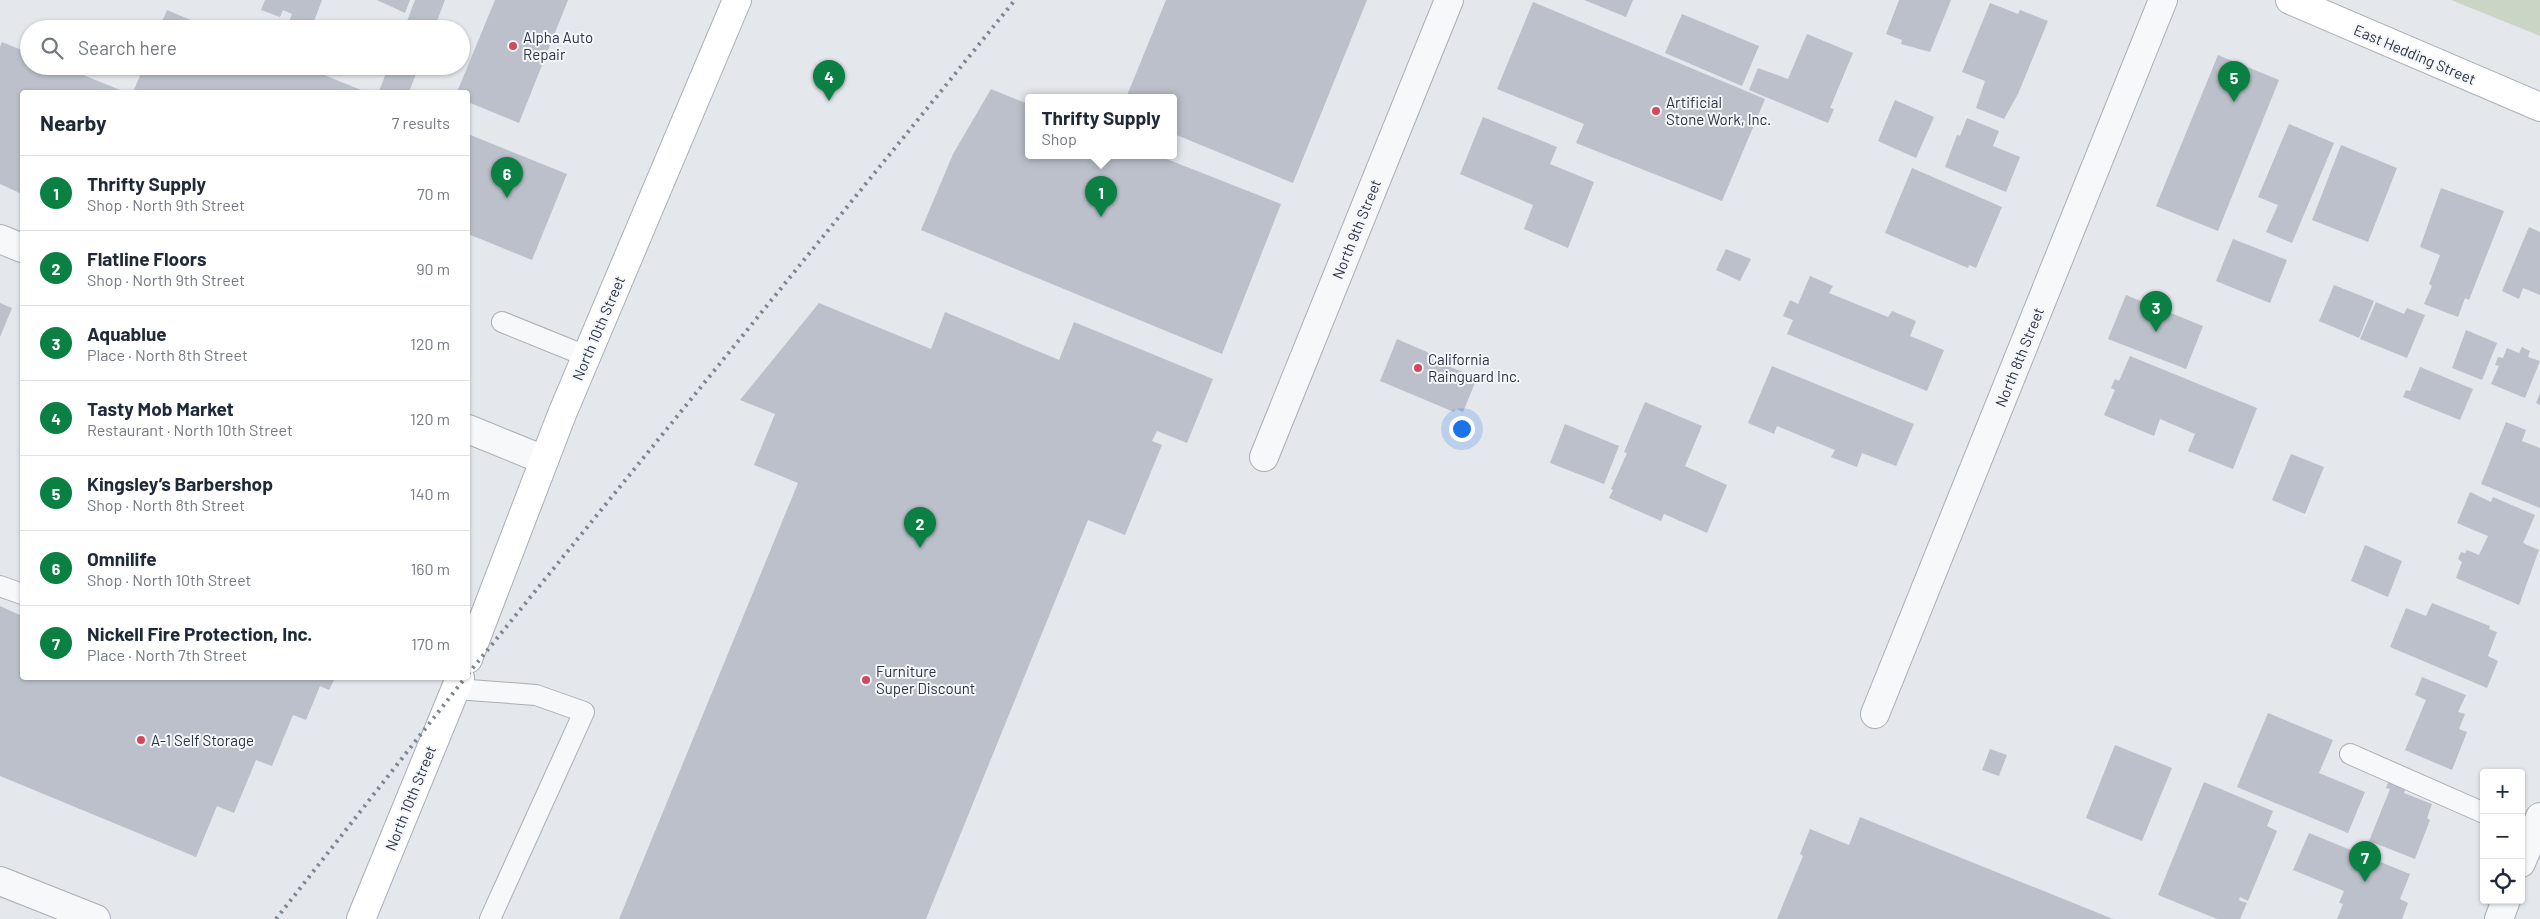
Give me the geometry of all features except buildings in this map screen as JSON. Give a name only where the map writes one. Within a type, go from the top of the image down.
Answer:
[{"type":"main road","name":"North 10th Street","points":[[470,654],[586,356],[737,0]]},
{"type":"main road","name":"East Hedding Street","points":[[2290,0],[2540,107]]},
{"type":"main road","name":"North 10th Street","points":[[361,919],[458,683]]},
{"type":"street","name":"North 9th Street","points":[[1264,457],[1449,0]]},
{"type":"street","name":"North 8th Street","points":[[1875,714],[2163,0]]},
{"type":"street","points":[[0,239],[20,247]]},
{"type":"street","points":[[470,430],[544,460]]},
{"type":"street","points":[[2522,859],[2532,826]]},
{"type":"street","points":[[0,881],[96,919]]},
{"type":"street","points":[[2499,919],[2505,904]]},
{"type":"lane","points":[[502,322],[586,356]]},
{"type":"lane","points":[[0,586],[20,593]]},
{"type":"lane","points":[[458,683],[536,695],[584,712],[490,919]]},
{"type":"lane","points":[[2350,754],[2480,811]]},
{"type":"green space","points":[[2451,0],[2540,0],[2540,36]]},
{"type":"railway","points":[[470,672],[1015,0]]},
{"type":"railway","points":[[276,919],[463,680]]},
{"type":"place","name":"Alpha Auto Repair","points":[[513,46]]},
{"type":"place","name":"Tasty Mob Market","points":[[829,101]]},
{"type":"place","name":"Kingsley’s Barbershop","points":[[2234,102]]},
{"type":"place","name":"Artificial Stone Work, Inc.","points":[[1656,111]]},
{"type":"place","name":"Omnilife","points":[[507,198]]},
{"type":"place","name":"Thrifty Supply","points":[[1101,217]]},
{"type":"place","name":"Aquablue","points":[[2156,332]]},
{"type":"place","name":"California Rainguard Inc.","points":[[1418,368]]},
{"type":"place","name":"Flatline Floors","points":[[920,548]]},
{"type":"place","name":"Furniture Super Discount","points":[[866,680]]},
{"type":"place","name":"A-1 Self Storage","points":[[141,740]]},
{"type":"place","name":"Nickell Fire Protection, Inc.","points":[[2365,882]]}]
